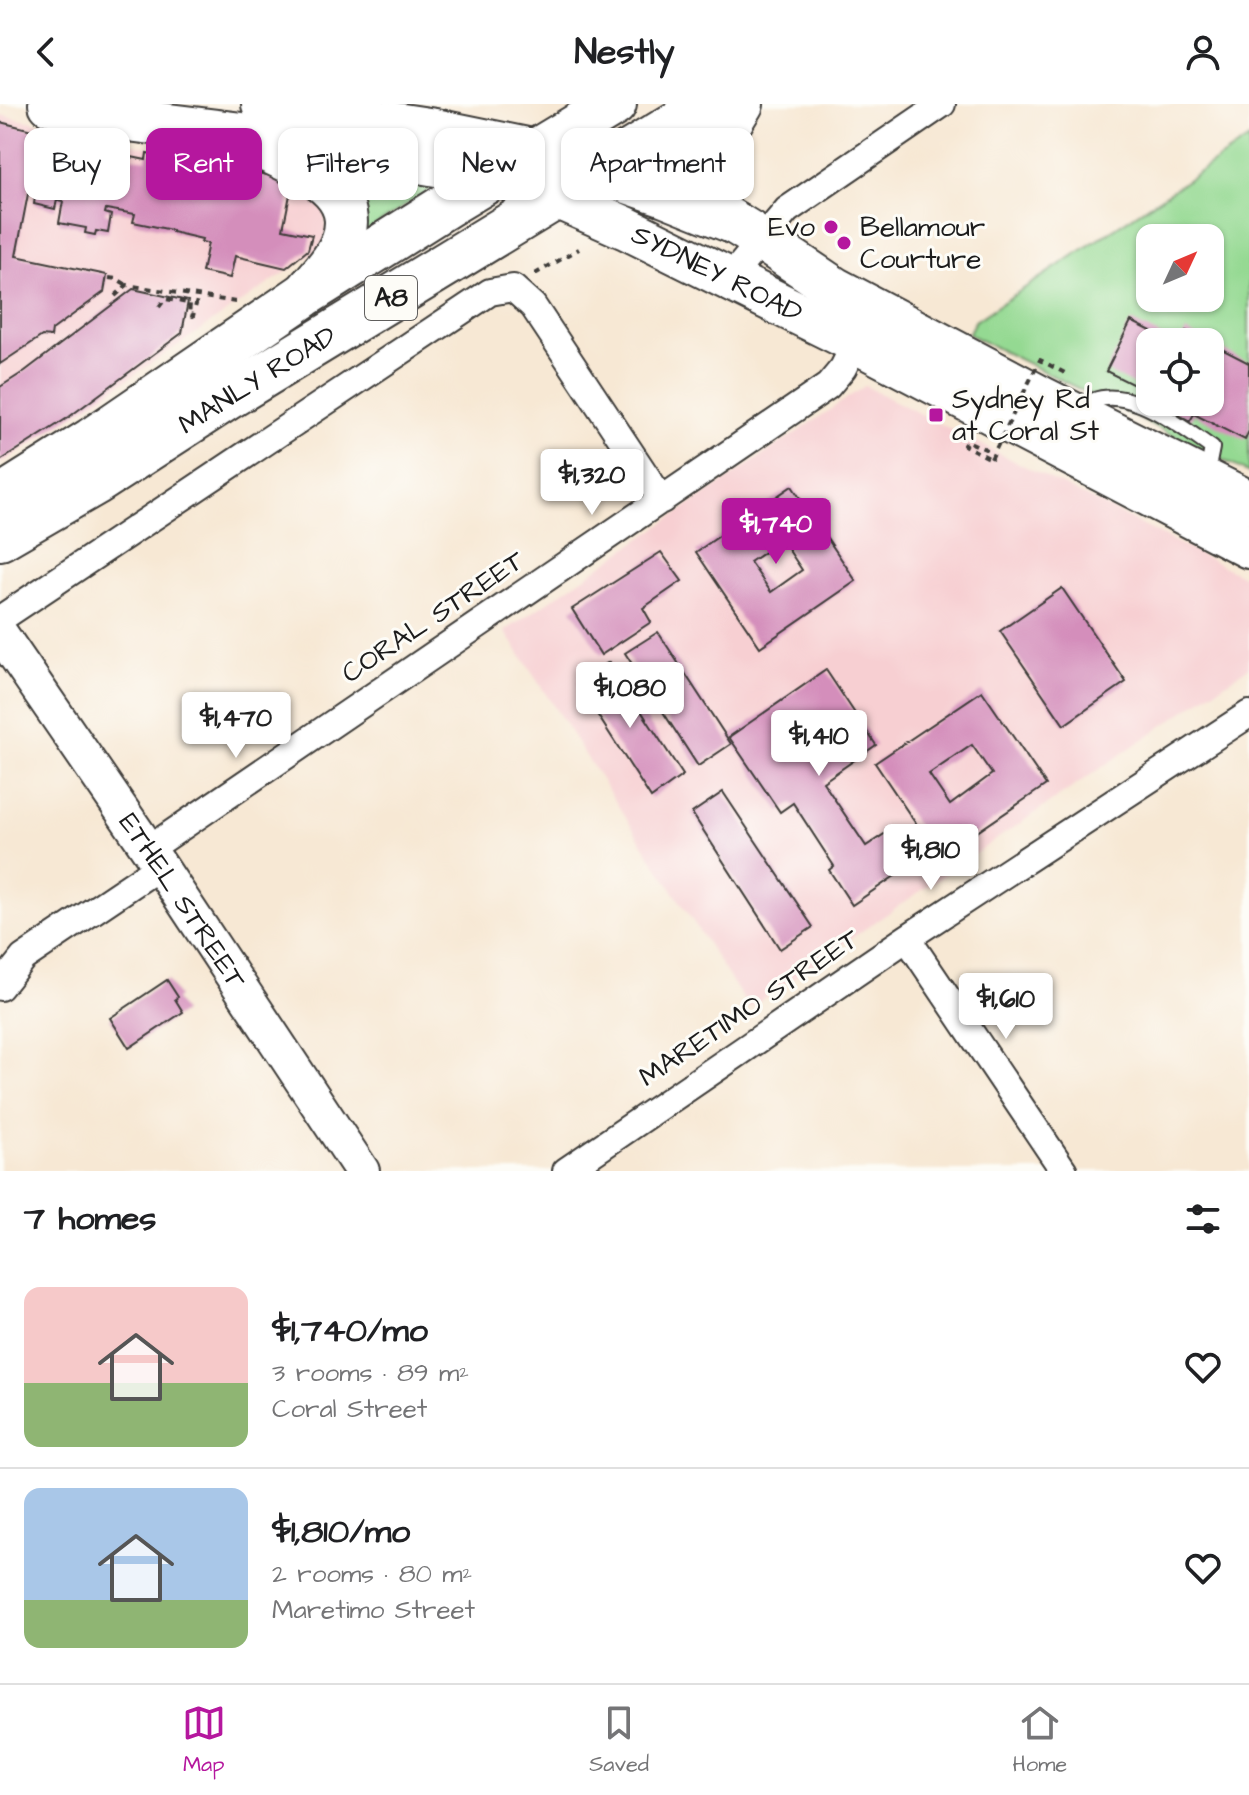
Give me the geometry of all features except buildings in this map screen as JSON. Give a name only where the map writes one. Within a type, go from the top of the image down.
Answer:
[{"type":"highway","name":"A8","points":[[545,146],[614,104]]},
{"type":"highway","name":"A8","points":[[671,128],[709,104]]},
{"type":"highway","name":"A8","points":[[556,197],[561,194]]},
{"type":"highway","name":"MANLY ROAD","points":[[0,538],[95,483],[225,399],[556,197]]},
{"type":"highway","name":"MANLY ROAD","points":[[0,498],[92,440],[304,295],[456,200]]},
{"type":"main road","name":"SYDNEY ROAD","points":[[50,104],[190,128]]},
{"type":"main road","name":"SYDNEY ROAD","points":[[263,104],[434,157]]},
{"type":"main road","points":[[742,104],[727,126],[709,174],[708,192],[713,208],[748,231]]},
{"type":"main road","name":"SYDNEY ROAD","points":[[253,128],[303,118],[434,130]]},
{"type":"main road","points":[[262,149],[312,173],[328,185],[339,199],[343,211],[346,228],[342,241],[334,258],[304,295]]},
{"type":"main road","name":"SYDNEY ROAD","points":[[545,193],[626,228],[856,342],[1249,547]]},
{"type":"main road","name":"SYDNEY ROAD","points":[[670,200],[748,231],[834,288],[1249,502]]},
{"type":"street","points":[[729,279],[748,231],[787,210],[942,104]]},
{"type":"street","points":[[0,619],[490,292],[513,288],[533,306],[662,500]]},
{"type":"street","name":"CORAL STREET","points":[[0,987],[23,958],[154,858],[828,386],[843,368],[856,342]]},
{"type":"street","name":"ETHEL STREET","points":[[0,633],[362,1171]]},
{"type":"street","name":"MARETIMO STREET","points":[[579,1167],[907,938],[1247,719]]},
{"type":"street","points":[[907,938],[1064,1171]]},
{"type":"path","points":[[513,288],[579,249]]},
{"type":"path","points":[[109,278],[127,285],[237,302]]},
{"type":"path","points":[[115,296],[127,285]]},
{"type":"path","points":[[159,307],[165,299],[188,303],[189,315],[193,316],[198,296]]},
{"type":"path","points":[[985,449],[967,441],[964,445],[991,459],[1040,360],[1065,373]]},
{"type":"shaded area","points":[[0,115],[60,128],[24,128],[24,200],[130,200],[130,143],[146,147],[146,200],[262,200],[262,174],[278,178],[278,200],[316,200],[325,211],[326,245],[0,464]]},
{"type":"shaded area","points":[[865,386],[1249,579],[1249,667],[749,1008],[505,631]]},
{"type":"green space","points":[[1249,139],[1249,473],[968,334],[975,321]]},
{"type":"green space","points":[[418,176],[434,179],[434,187],[418,198]]},
{"type":"green space","points":[[347,200],[415,200],[368,230],[364,229]]},
{"type":"place","name":"Evo","points":[[831,227]]},
{"type":"place","name":"Bellamour Courture","points":[[844,243]]},
{"type":"place","name":"Sydney Rd at Coral St","points":[[936,415]]}]
